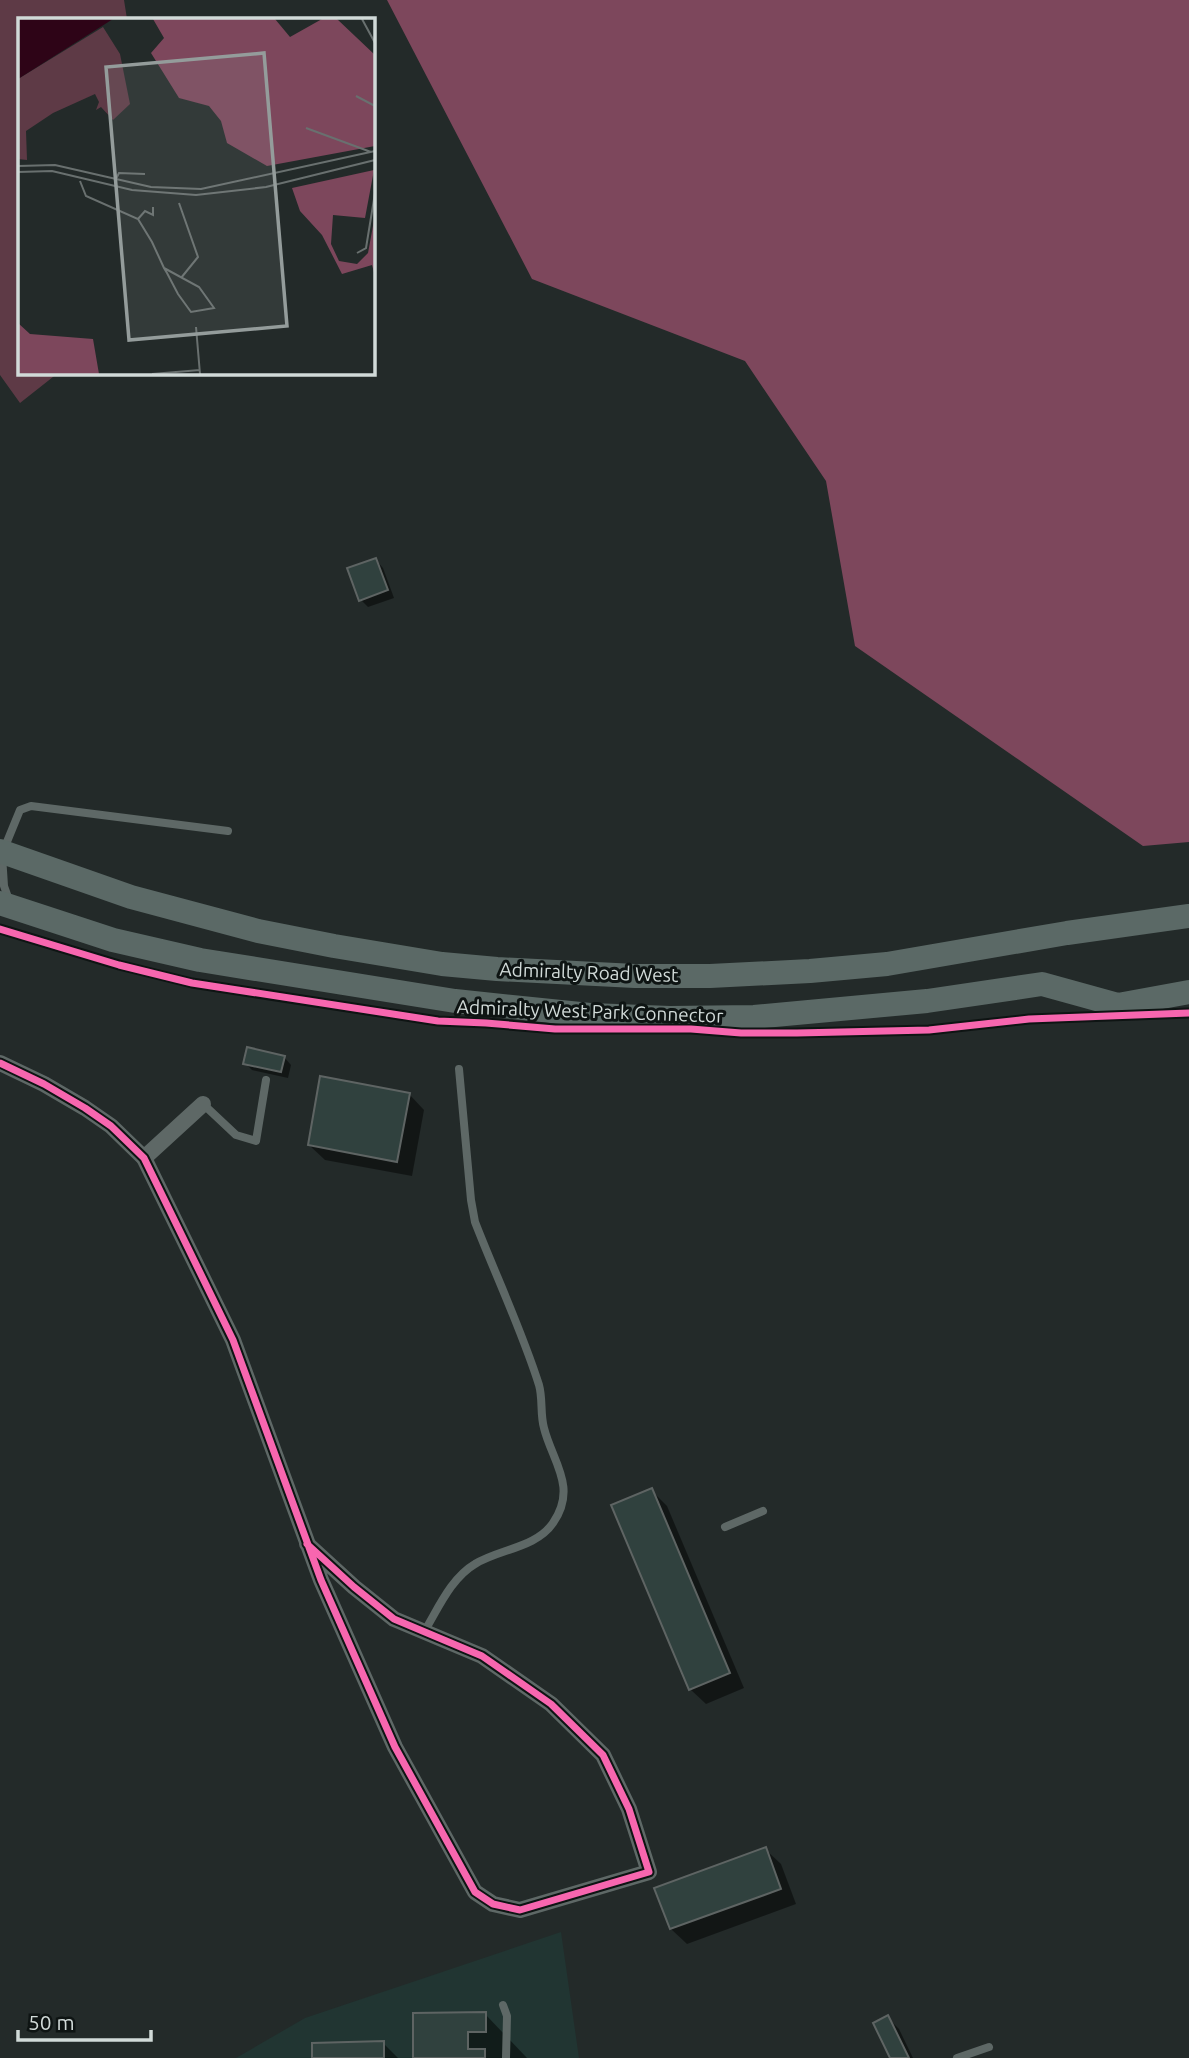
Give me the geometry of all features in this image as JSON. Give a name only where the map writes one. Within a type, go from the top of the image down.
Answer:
[{"type":"main road","name":"Admiralty Road West","points":[[1,852],[131,897],[258,931],[334,947],[428,962],[497,969],[710,976],[810,971],[887,964],[1067,933],[1189,916]]},
{"type":"main road","name":"Admiralty Road West","points":[[6,906],[113,940],[200,960],[455,1001],[590,1015],[754,1017],[927,1001],[1042,984],[1118,1005],[1189,992]]},
{"type":"street","points":[[0,1063],[85,1108],[111,1126],[144,1158],[233,1340],[307,1544],[395,1747],[475,1892],[493,1904],[520,1910],[649,1872],[629,1809],[603,1755],[551,1704],[482,1656],[394,1619],[307,1544]]},
{"type":"street","points":[[144,1158],[203,1104]]},
{"type":"lane","points":[[6,906],[1,852],[20,810],[31,806],[228,831]]},
{"type":"lane","points":[[424,1632],[458,1578],[475,1564],[530,1542],[553,1524],[562,1504],[564,1485],[561,1468],[543,1427],[540,1388],[475,1222],[459,1069]]},
{"type":"lane","points":[[203,1104],[236,1135],[256,1141],[266,1080]]},
{"type":"lane","points":[[724,1527],[763,1511]]},
{"type":"lane","points":[[503,2005],[507,2016],[506,2058]]},
{"type":"lane","points":[[957,2058],[989,2046]]},
{"type":"shaded area","points":[[0,0],[124,0],[127,18],[18,18],[18,374],[57,374],[20,403],[0,375]]},
{"type":"shaded area","points":[[387,0],[1189,0],[1189,842],[1143,846],[855,646],[826,481],[745,361],[532,279]]},
{"type":"shaded area","points":[[561,1932],[579,2058],[236,2058],[305,2018]]},
{"type":"building","points":[[376,558],[388,590],[359,601],[347,568]]},
{"type":"building","points":[[247,1047],[285,1056],[281,1072],[243,1064]]},
{"type":"building","points":[[320,1076],[410,1093],[397,1162],[308,1145]]},
{"type":"building","points":[[652,1488],[730,1673],[689,1690],[611,1505]]},
{"type":"building","points":[[766,1847],[781,1889],[670,1929],[654,1888]]},
{"type":"building","points":[[486,2012],[486,2032],[468,2032],[468,2049],[485,2049],[485,2058],[413,2058],[413,2013]]},
{"type":"building","points":[[888,2015],[909,2058],[890,2058],[873,2023]]},
{"type":"building","points":[[384,2041],[384,2058],[312,2058],[312,2043]]},
{"type":"cycle path","name":"Admiralty West Park Connector","points":[[0,929],[119,965],[192,983],[438,1021],[555,1029],[691,1029],[741,1033],[797,1033],[929,1030],[1029,1019],[1189,1013]]},
{"type":"cycle path","points":[[0,1063],[85,1108],[111,1126],[144,1158],[233,1340],[321,1580],[395,1747],[475,1892],[493,1904],[520,1910],[649,1872],[629,1809],[603,1755],[551,1704],[482,1656],[394,1619],[354,1587],[307,1544]]}]
